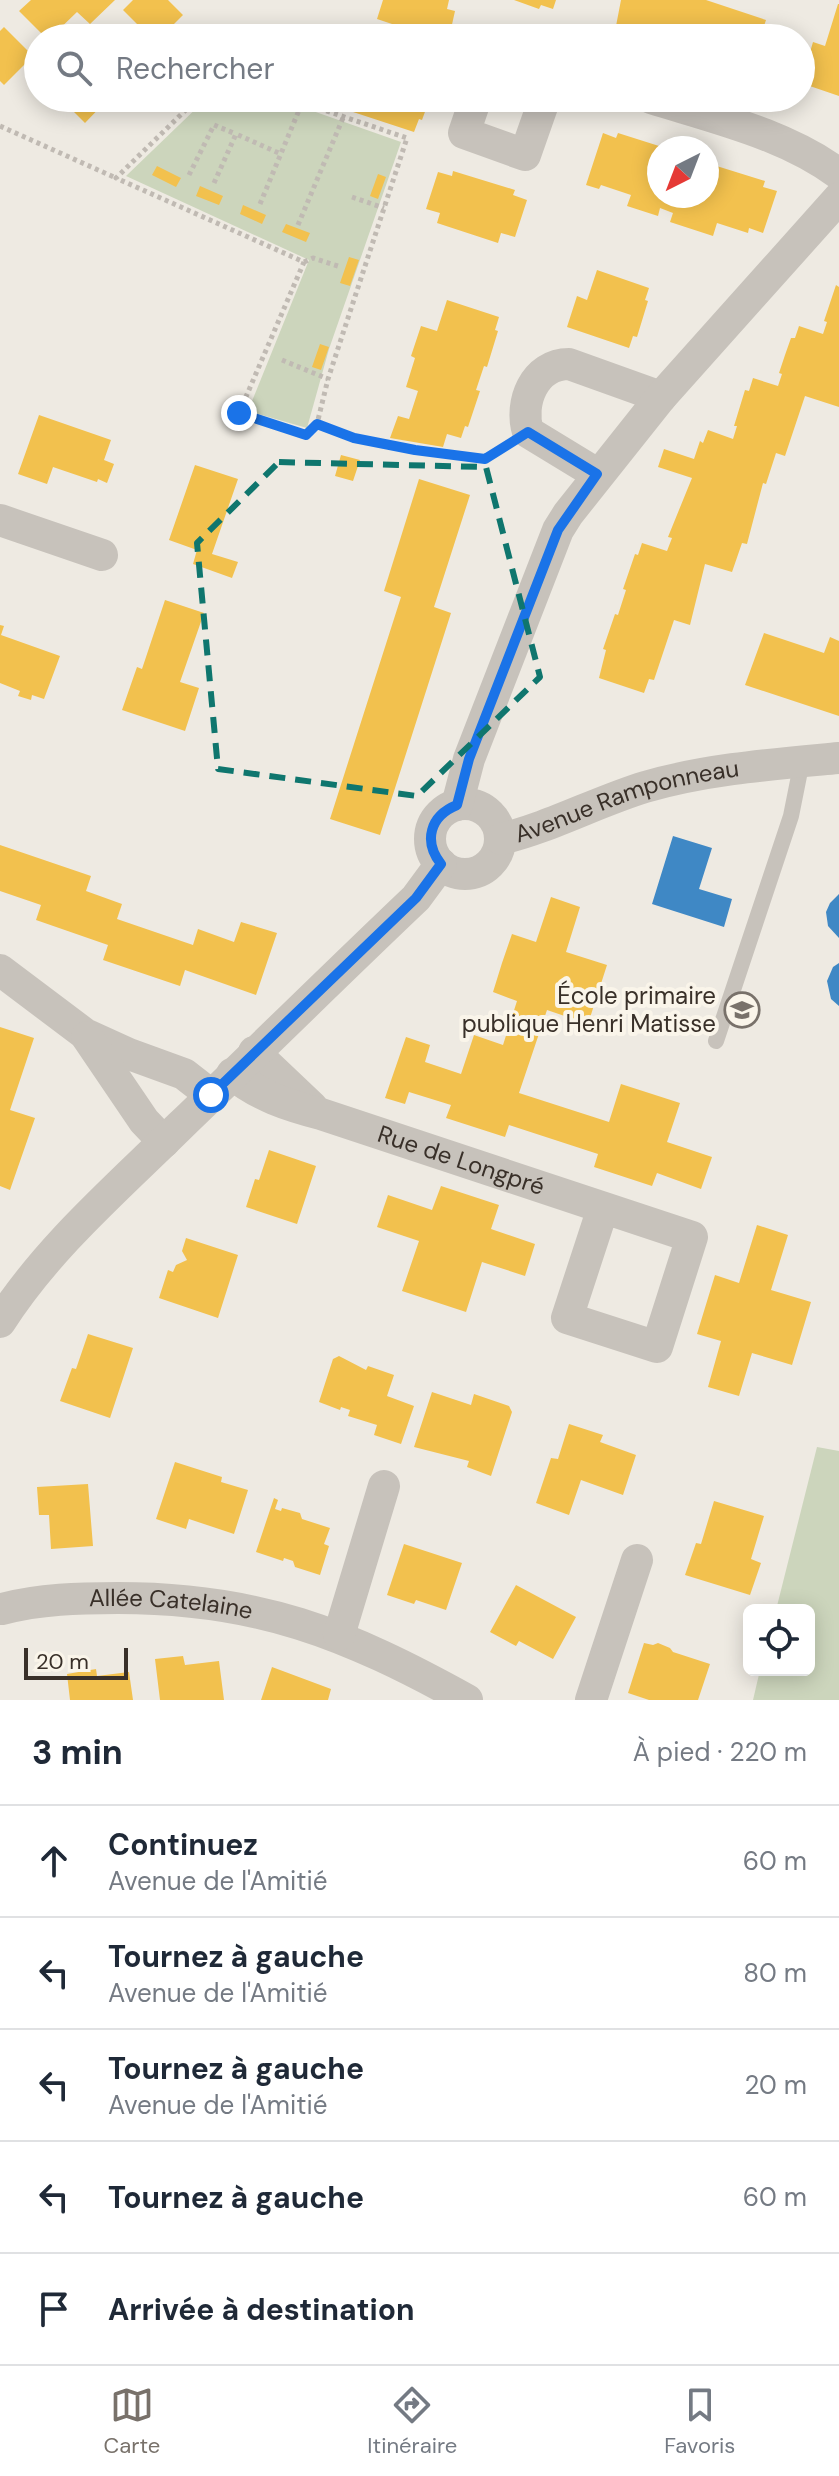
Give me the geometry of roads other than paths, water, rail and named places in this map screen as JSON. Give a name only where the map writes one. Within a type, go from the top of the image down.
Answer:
[{"type":"street","points":[[471,112],[464,133],[525,155],[540,112]]},
{"type":"street","points":[[694,112],[782,141],[806,152],[839,174]]},
{"type":"street","points":[[457,805],[469,759],[558,530],[597,474],[661,397],[839,198]]},
{"type":"street","points":[[597,474],[528,432],[523,417],[530,389],[548,369],[569,364],[661,397]]},
{"type":"street","points":[[0,520],[102,555]]},
{"type":"street","name":"Avenue Ramponneau","points":[[441,864],[450,871],[474,874],[493,861],[501,839],[539,830],[602,802],[663,782],[839,758]]},
{"type":"street","points":[[0,1322],[48,1259],[233,1074],[416,898],[441,864],[431,848],[431,830],[441,814],[457,805],[473,805],[487,811],[497,824],[501,839]]},
{"type":"street","points":[[0,970],[85,1034],[144,1121],[164,1142]]},
{"type":"street","name":"Rue de Longpré","points":[[85,1034],[184,1074],[233,1074],[303,1101],[321,1114],[692,1237],[657,1347],[567,1318],[603,1208]]},
{"type":"street","points":[[339,1635],[384,1486]]},
{"type":"street","points":[[591,1700],[637,1560]]},
{"type":"street","name":"Allée Catelaine","points":[[1,1612],[21,1604],[77,1598],[188,1601],[270,1614],[339,1635],[467,1700]]},
{"type":"lane","points":[[716,1041],[791,816],[802,761]]},
{"type":"place","name":"École primaire publique Henri Matisse","points":[[742,1010]]}]
